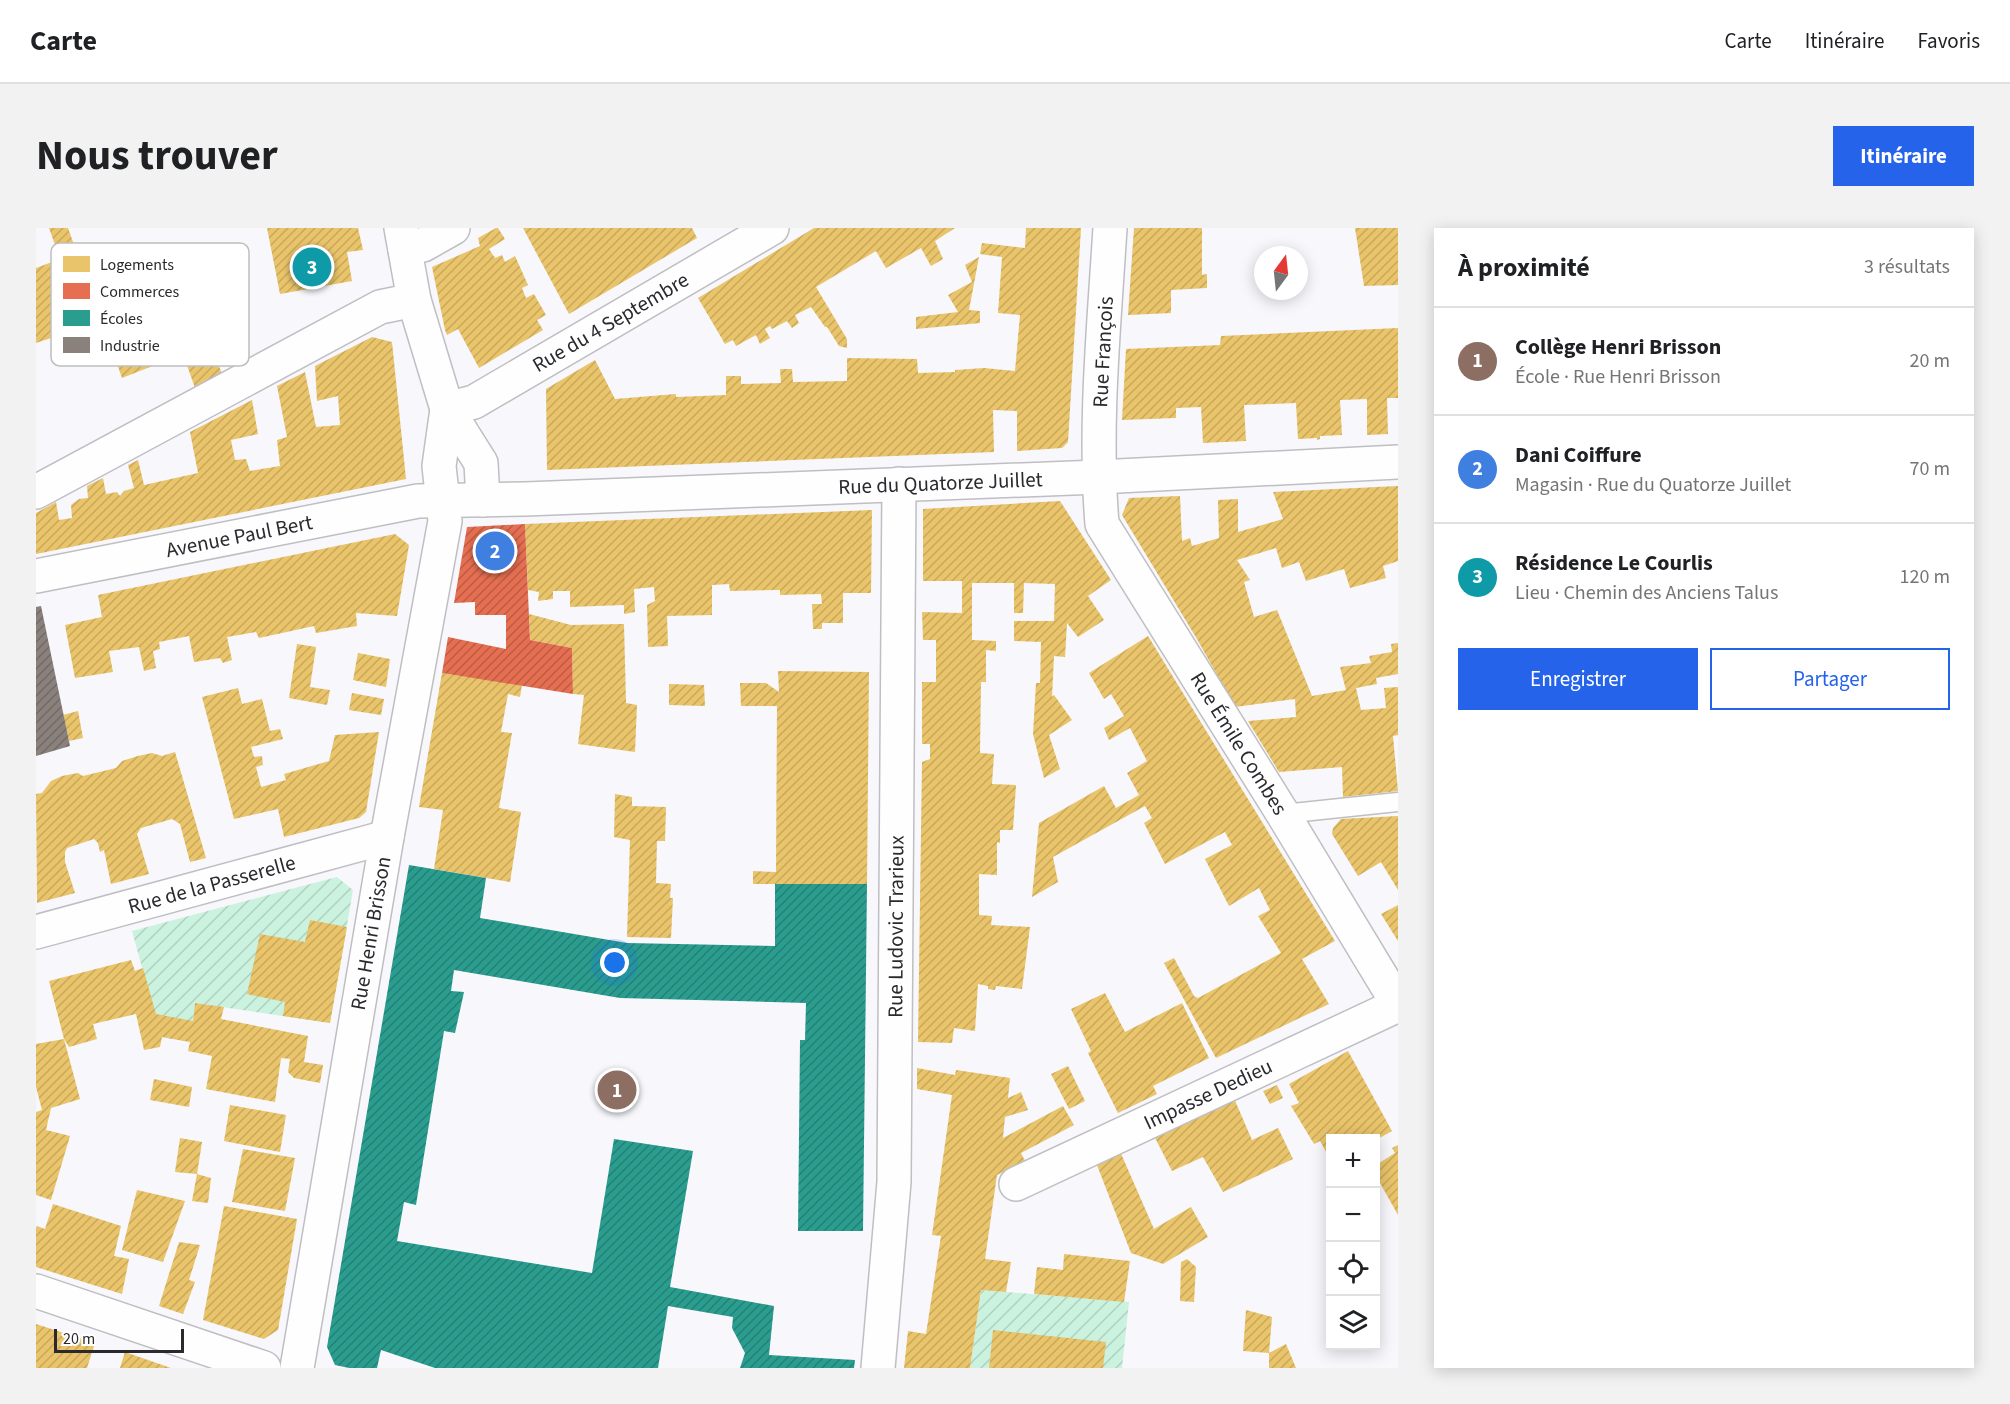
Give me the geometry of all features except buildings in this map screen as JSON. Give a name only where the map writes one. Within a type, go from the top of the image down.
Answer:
[{"type":"street","points":[[453,228],[423,245],[403,238],[414,300],[447,409],[481,464],[483,500]]},
{"type":"street","name":"Rue du 4 Septembre","points":[[447,409],[474,402],[772,228]]},
{"type":"street","name":"Rue François","points":[[1098,477],[1110,228]]},
{"type":"street","points":[[36,492],[380,307],[414,300]]},
{"type":"street","points":[[444,500],[439,466],[447,409]]},
{"type":"street","name":"Rue du Quatorze Juillet","points":[[444,500],[1098,477],[1398,462]]},
{"type":"street","name":"Rue Émile Combes","points":[[1098,477],[1102,524],[1284,814],[1398,1004]]},
{"type":"street","name":"Rue Ludovic Trarieux","points":[[878,1368],[894,1182],[899,484]]},
{"type":"street","name":"Avenue Paul Bert","points":[[36,576],[418,501],[444,500]]},
{"type":"street","name":"Rue Henri Brisson","points":[[297,1368],[387,837],[445,521],[444,500]]},
{"type":"street","name":"Rue de la Passerelle","points":[[36,932],[387,837]]},
{"type":"street","name":"Impasse Dedieu","points":[[1016,1184],[1398,1004]]},
{"type":"street","points":[[36,1292],[264,1368]]},
{"type":"lane","points":[[1284,814],[1398,802]]},
{"type":"green space","points":[[337,877],[353,890],[330,1023],[195,1003],[190,1042],[161,1037],[132,931]]},
{"type":"green space","points":[[981,1290],[1129,1302],[1122,1368],[970,1368]]},
{"type":"place","name":"Résidence Le Courlis","points":[[312,267]]},
{"type":"place","name":"Dani Coiffure","points":[[495,551]]},
{"type":"place","name":"Collège Henri Brisson","points":[[617,1090]]}]
